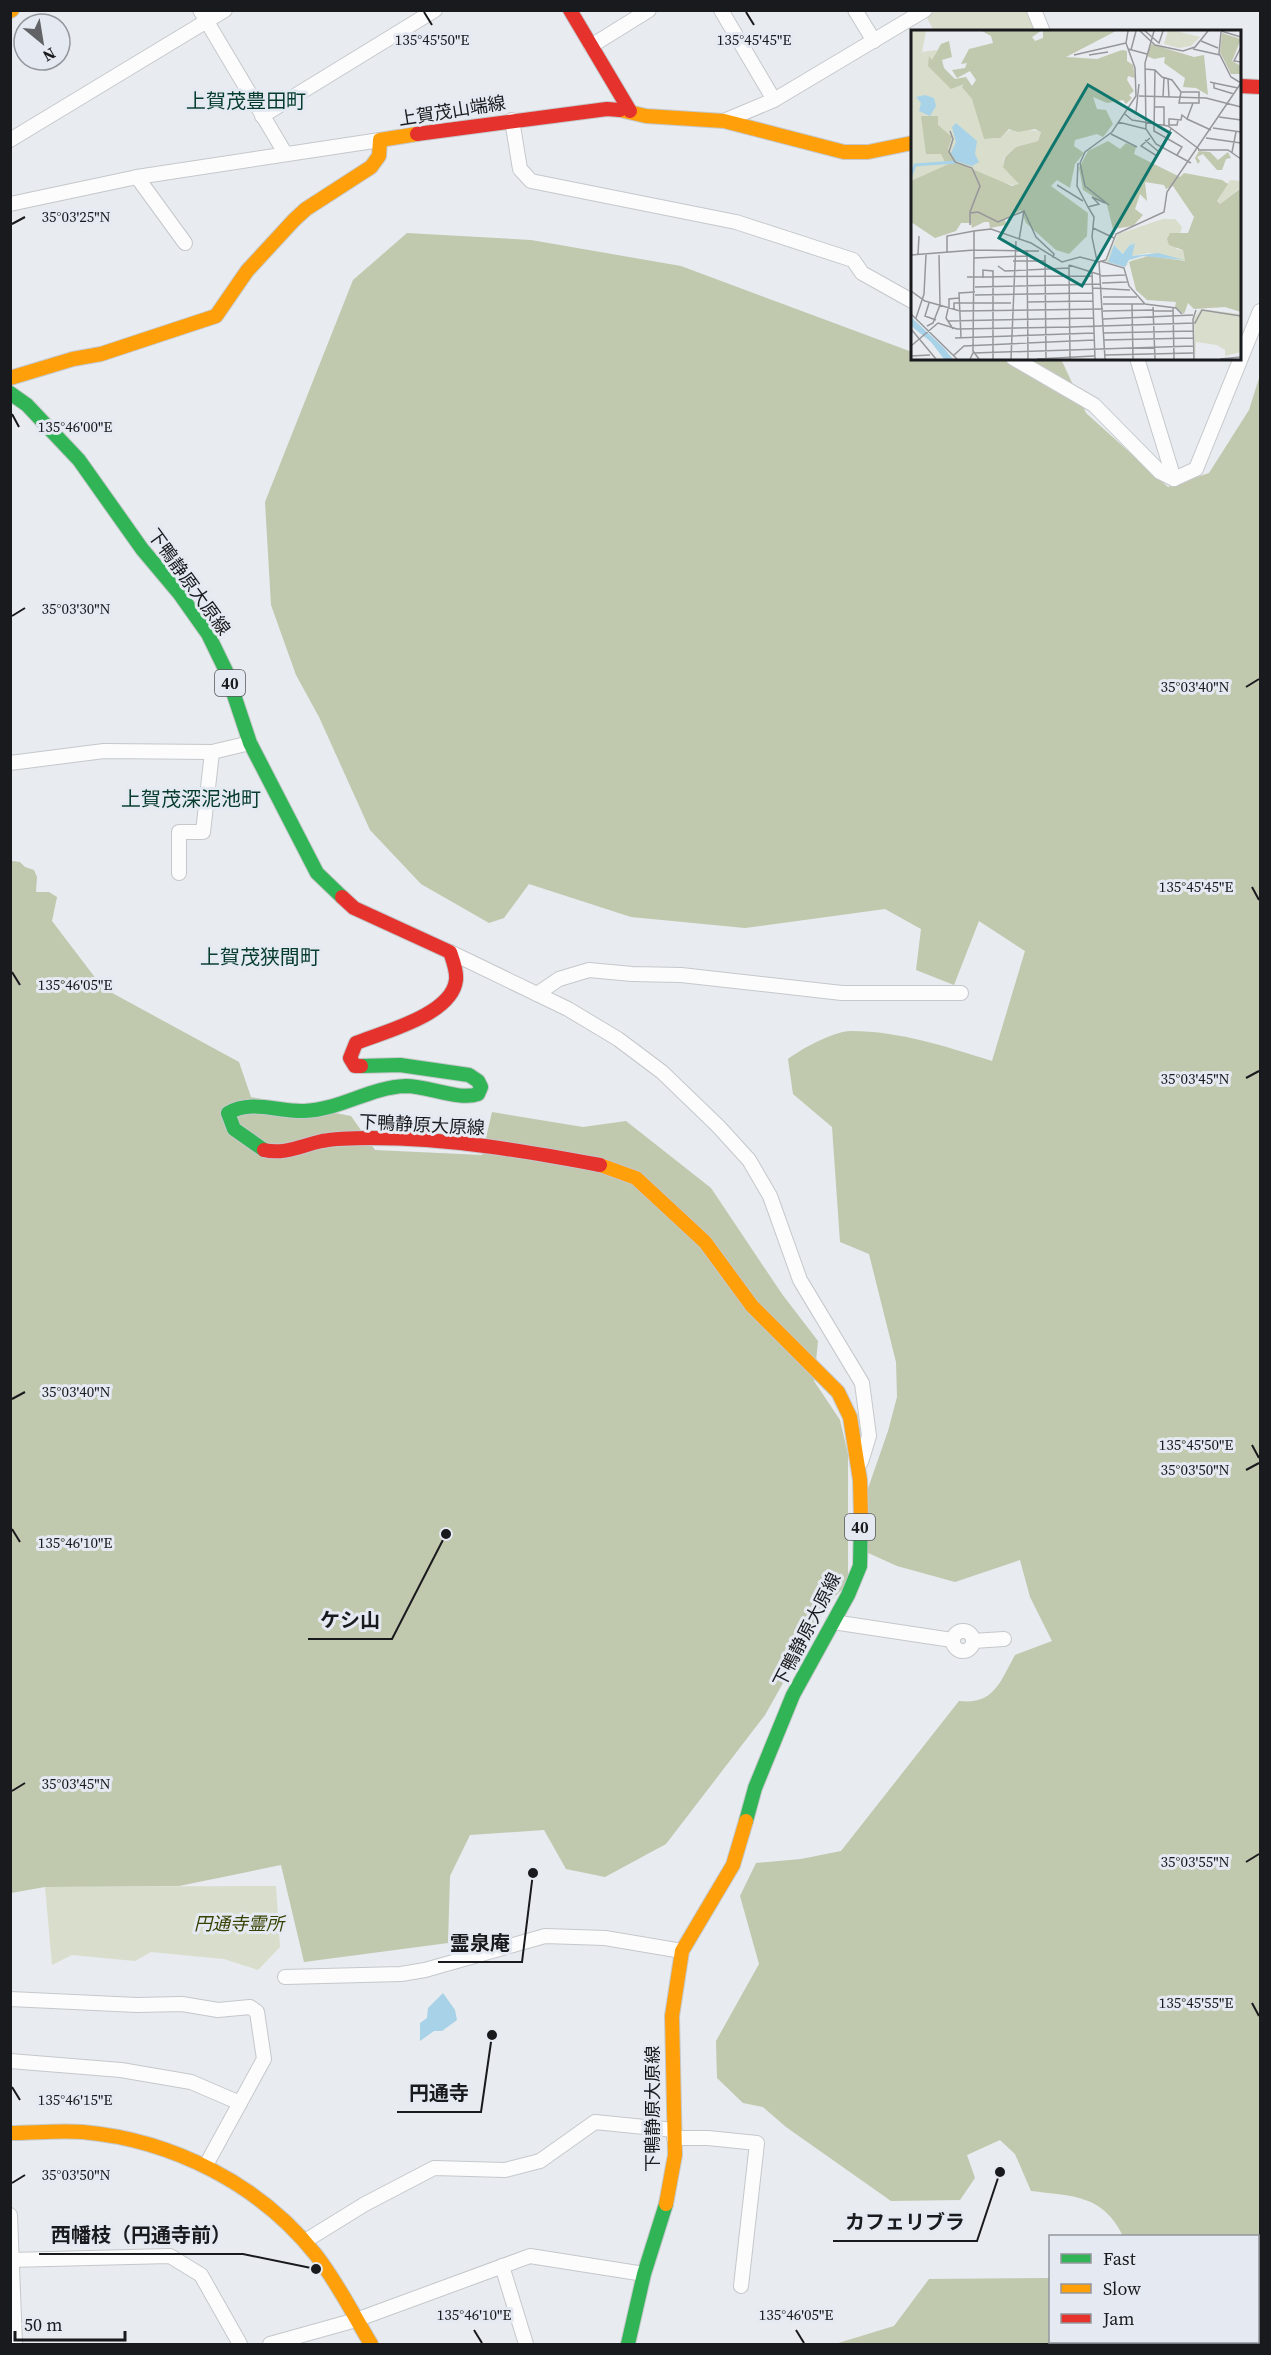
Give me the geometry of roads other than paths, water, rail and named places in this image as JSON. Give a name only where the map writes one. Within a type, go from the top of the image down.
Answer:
[{"type":"main road","points":[[570,10],[630,111]]},
{"type":"main road","points":[[1241,86],[1260,87]]},
{"type":"main road","name":"上賀茂山端線","points":[[10,378],[73,359],[101,354],[216,316],[247,271],[294,220],[306,209],[371,167],[379,156],[380,140],[512,120],[607,109],[630,111],[646,116],[724,121],[844,152],[868,152],[911,143]]},
{"type":"main road","name":"下鴨静原大原線","points":[[10,393],[27,405],[79,460],[142,549],[179,593],[208,634],[235,694],[250,743],[316,873],[354,908],[450,952],[456,973],[455,985],[446,997],[410,1024],[356,1043],[350,1058],[355,1066],[400,1065],[469,1076],[478,1081],[481,1087],[478,1094],[463,1096],[433,1088],[406,1086],[380,1089],[314,1110],[234,1108],[228,1113],[234,1129],[261,1149],[268,1150],[285,1150],[322,1141],[422,1140],[509,1148],[612,1167],[636,1178],[705,1242],[752,1306],[838,1392],[850,1417],[859,1469],[862,1543],[860,1566],[833,1622],[793,1695],[755,1788],[733,1865],[682,1951],[672,2016],[675,2155],[668,2198],[644,2274],[628,2344]]},
{"type":"main road","points":[[10,2133],[82,2132],[113,2136],[206,2165],[254,2193],[305,2241],[371,2344]]},
{"type":"street","points":[[10,140],[203,16],[225,10]]},
{"type":"street","points":[[262,116],[435,10]]},
{"type":"street","points":[[591,46],[649,10]]},
{"type":"street","points":[[721,10],[774,100]]},
{"type":"street","points":[[855,10],[874,41]]},
{"type":"street","points":[[724,121],[774,100],[925,10]]},
{"type":"street","points":[[1034,10],[1041,30]]},
{"type":"street","points":[[203,16],[285,153]]},
{"type":"street","points":[[512,120],[520,169],[531,181],[736,222],[853,260],[862,273],[911,301]]},
{"type":"street","points":[[10,204],[137,177],[380,140]]},
{"type":"street","points":[[137,177],[185,243]]},
{"type":"street","points":[[1241,357],[1260,310]]},
{"type":"street","points":[[1015,360],[1094,405],[1161,472],[1174,479]]},
{"type":"street","points":[[1138,360],[1174,479]]},
{"type":"street","points":[[1174,479],[1196,469],[1240,360]]},
{"type":"street","points":[[10,763],[104,751],[212,752],[250,743]]},
{"type":"street","points":[[178,873],[179,832],[203,832],[212,752]]},
{"type":"street","points":[[450,952],[537,994],[618,1040],[662,1072],[718,1126],[749,1160],[770,1196],[800,1280],[862,1383],[869,1436],[859,1469]]},
{"type":"street","points":[[537,994],[559,980],[589,970],[681,975],[842,993],[962,993]]},
{"type":"street","points":[[833,1622],[952,1640],[954,1646],[962,1651],[968,1650],[973,1641],[1004,1640]]},
{"type":"street","points":[[285,1977],[401,1974],[425,1970],[544,1936],[605,1938],[682,1951]]},
{"type":"street","points":[[10,1999],[137,2005],[182,2004],[218,2010],[250,2007],[257,2012],[264,2059],[206,2165]]},
{"type":"street","points":[[10,2061],[121,2070],[191,2082],[240,2103]]},
{"type":"street","points":[[305,2241],[364,2204],[434,2168],[505,2170],[540,2161],[595,2122],[757,2143],[741,2286]]},
{"type":"street","points":[[10,2214],[15,2344]]},
{"type":"street","points":[[11,2260],[171,2256],[201,2275],[240,2344]]},
{"type":"street","points":[[270,2344],[356,2320],[530,2256],[644,2274]]},
{"type":"street","points":[[502,2266],[526,2344]]},
{"type":"water","points":[[443,1993],[455,2010],[457,2020],[442,2031],[434,2031],[420,2041],[420,2023],[427,2018],[428,2008]]},
{"type":"place","name":"ケシ山","points":[[446,1534]]},
{"type":"place","name":"霊泉庵","points":[[533,1873]]},
{"type":"place","name":"円通寺","points":[[492,2035]]},
{"type":"place","name":"カフェリブラ","points":[[1000,2172]]},
{"type":"place","name":"西幡枝（円通寺前）","points":[[316,2269]]},
{"type":"district","name":"上賀茂豊田町","points":[[246,101]]},
{"type":"district","name":"上賀茂深泥池町","points":[[191,799]]},
{"type":"district","name":"上賀茂狭間町","points":[[260,957]]},
{"type":"park label","name":"円通寺霊所","points":[[239,1924]]}]
